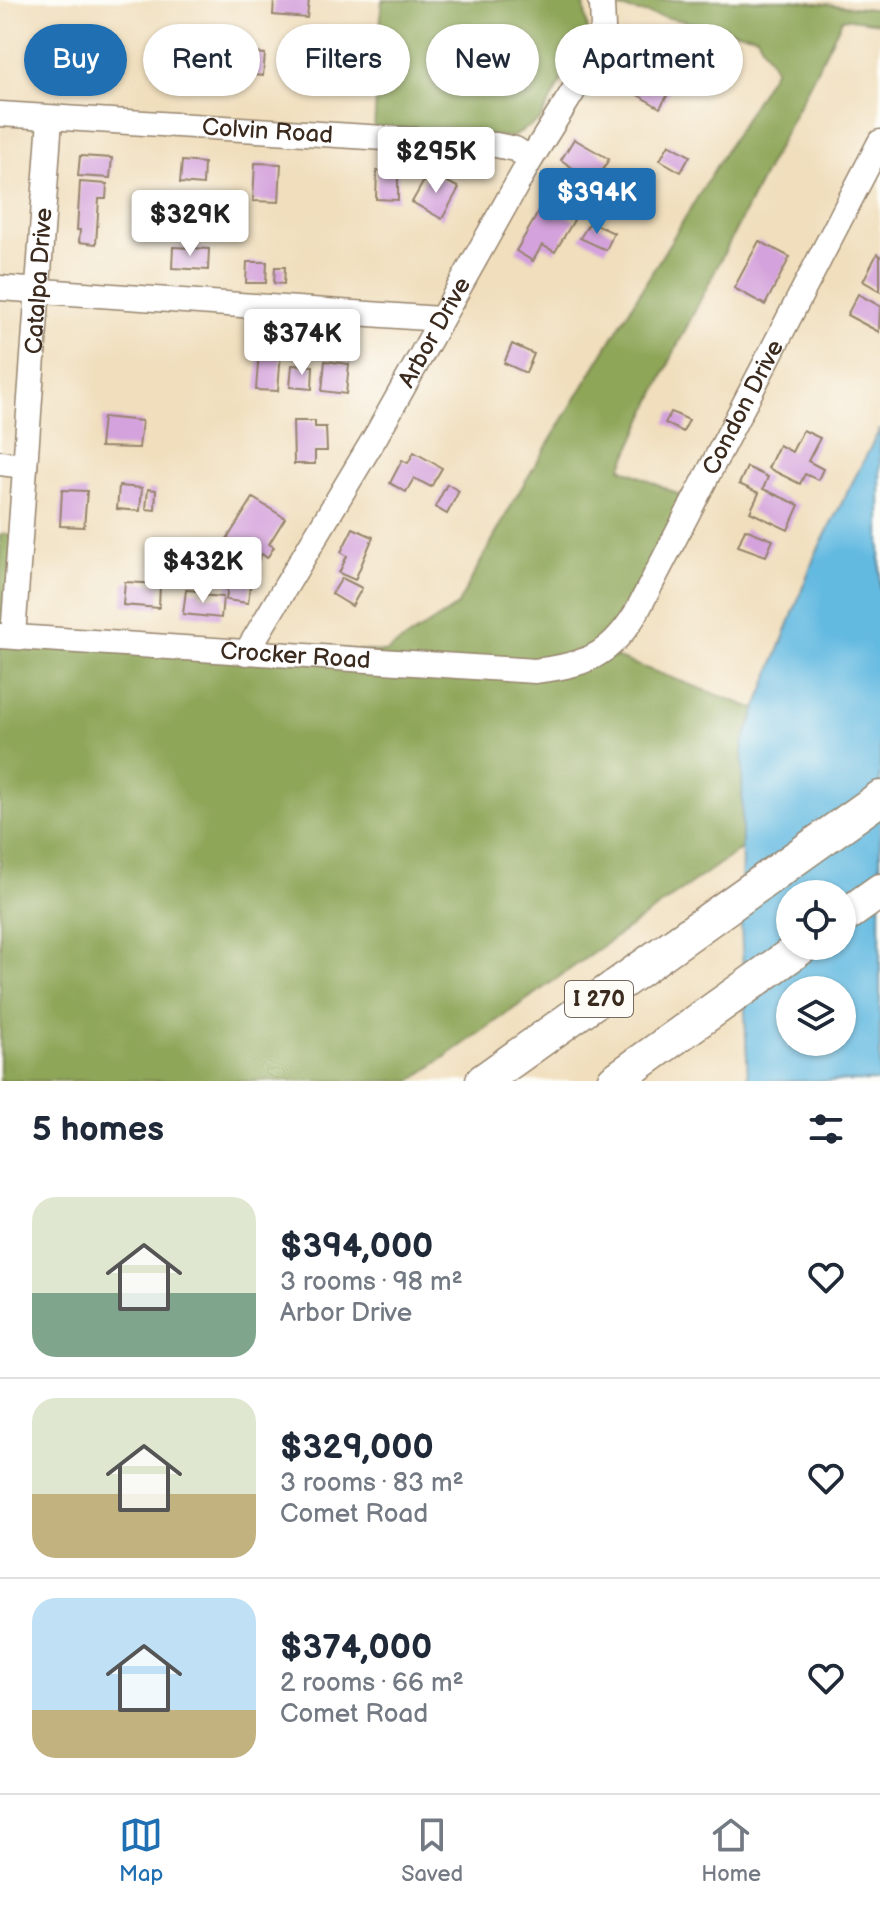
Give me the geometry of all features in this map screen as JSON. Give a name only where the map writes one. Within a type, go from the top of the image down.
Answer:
[{"type":"highway","name":"I 270","points":[[483,1081],[880,798]]},
{"type":"highway","points":[[856,908],[880,891]]},
{"type":"highway","points":[[614,1081],[783,960]]},
{"type":"street","name":"Arbor Drive","points":[[246,653],[377,434],[531,159],[596,50],[603,28],[601,2]]},
{"type":"street","name":"Colvin Road","points":[[0,114],[496,145],[515,149],[531,159]]},
{"type":"street","name":"Catalpa Drive","points":[[6,636],[25,466],[50,119]]},
{"type":"street","name":"Condon Drive","points":[[588,661],[616,641],[636,613],[880,142]]},
{"type":"street","points":[[0,288],[440,319]]},
{"type":"street","points":[[0,463],[25,466]]},
{"type":"street","name":"Crocker Road","points":[[6,636],[535,671],[588,661]]},
{"type":"green space","points":[[382,0],[577,0],[584,5],[587,24],[555,24],[555,92],[540,120],[512,137],[374,131],[376,96],[410,96],[410,24],[381,24]]},
{"type":"green space","points":[[615,0],[790,0],[880,10],[880,23],[843,18],[676,348],[621,468],[684,497],[615,657],[756,709],[743,744],[742,848],[411,1081],[0,1081],[0,534],[12,535],[8,631],[386,652],[457,606],[513,502],[775,69],[757,36],[743,33],[743,24],[698,24],[615,7]]},
{"type":"water","points":[[880,429],[880,1081],[748,1081],[741,923],[743,744],[816,553]]},
{"type":"building","points":[[274,0],[309,0],[307,18],[273,15]]},
{"type":"building","points":[[260,53],[265,54],[263,76],[260,76]]},
{"type":"building","points":[[639,96],[667,96],[660,108]]},
{"type":"building","points":[[574,139],[609,159],[595,183],[561,160]]},
{"type":"building","points":[[669,144],[690,156],[681,172],[660,160]]},
{"type":"building","points":[[80,156],[112,158],[110,178],[78,176]]},
{"type":"building","points":[[182,161],[204,163],[203,185],[180,183]]},
{"type":"building","points":[[255,163],[281,164],[279,202],[253,201]]},
{"type":"building","points":[[377,171],[398,171],[398,200],[376,199]]},
{"type":"building","points":[[429,172],[459,188],[442,219],[412,202]]},
{"type":"building","points":[[80,182],[107,184],[106,199],[99,199],[96,244],[79,242]]},
{"type":"building","points":[[550,192],[574,205],[567,216],[574,220],[555,252],[542,245],[533,261],[516,251]]},
{"type":"building","points":[[590,222],[614,233],[606,250],[580,238]]},
{"type":"building","points":[[759,241],[790,257],[765,305],[734,288]]},
{"type":"building","points":[[173,247],[209,249],[208,270],[172,268]]},
{"type":"building","points":[[877,254],[880,256],[880,291],[863,281]]},
{"type":"building","points":[[247,262],[267,262],[266,283],[246,283]]},
{"type":"building","points":[[275,267],[285,267],[284,284],[274,283]]},
{"type":"building","points":[[858,294],[880,306],[879,332],[847,315]]},
{"type":"building","points":[[315,323],[352,325],[350,344],[313,346]]},
{"type":"building","points":[[512,344],[534,354],[526,373],[504,363]]},
{"type":"building","points":[[259,350],[281,351],[278,391],[256,390]]},
{"type":"building","points":[[325,361],[349,364],[346,394],[322,391]]},
{"type":"building","points":[[292,365],[313,366],[312,389],[290,387]]},
{"type":"building","points":[[671,412],[689,420],[683,432],[665,423]]},
{"type":"building","points":[[103,417],[142,421],[139,448],[100,447]]},
{"type":"building","points":[[293,421],[315,421],[315,427],[326,427],[327,451],[315,451],[315,464],[294,464]]},
{"type":"building","points":[[803,430],[820,438],[808,461],[823,469],[818,480],[805,474],[800,484],[768,468],[779,445],[792,452]]},
{"type":"building","points":[[414,452],[442,468],[431,487],[414,478],[406,492],[390,483],[402,460],[408,463]]},
{"type":"building","points":[[747,467],[768,477],[763,489],[799,505],[788,530],[750,512],[759,493],[739,484]]},
{"type":"building","points":[[447,484],[459,491],[447,514],[435,507]]},
{"type":"building","points":[[119,486],[142,488],[140,511],[117,509]]},
{"type":"building","points":[[148,489],[156,490],[155,510],[146,509]]},
{"type":"building","points":[[62,490],[87,491],[84,527],[60,526]]},
{"type":"building","points":[[253,498],[285,518],[269,544],[274,547],[267,558],[262,554],[257,562],[225,542]]},
{"type":"building","points":[[353,528],[373,537],[355,580],[339,573],[347,556],[341,552]]},
{"type":"building","points":[[745,529],[773,540],[766,556],[738,546]]},
{"type":"building","points":[[172,543],[185,544],[184,558],[172,557]]},
{"type":"building","points":[[229,576],[251,579],[248,603],[226,600]]},
{"type":"building","points":[[342,578],[362,588],[352,606],[332,594]]},
{"type":"building","points":[[125,582],[160,584],[159,608],[123,605]]},
{"type":"building","points":[[186,590],[223,597],[221,618],[183,614]]}]
